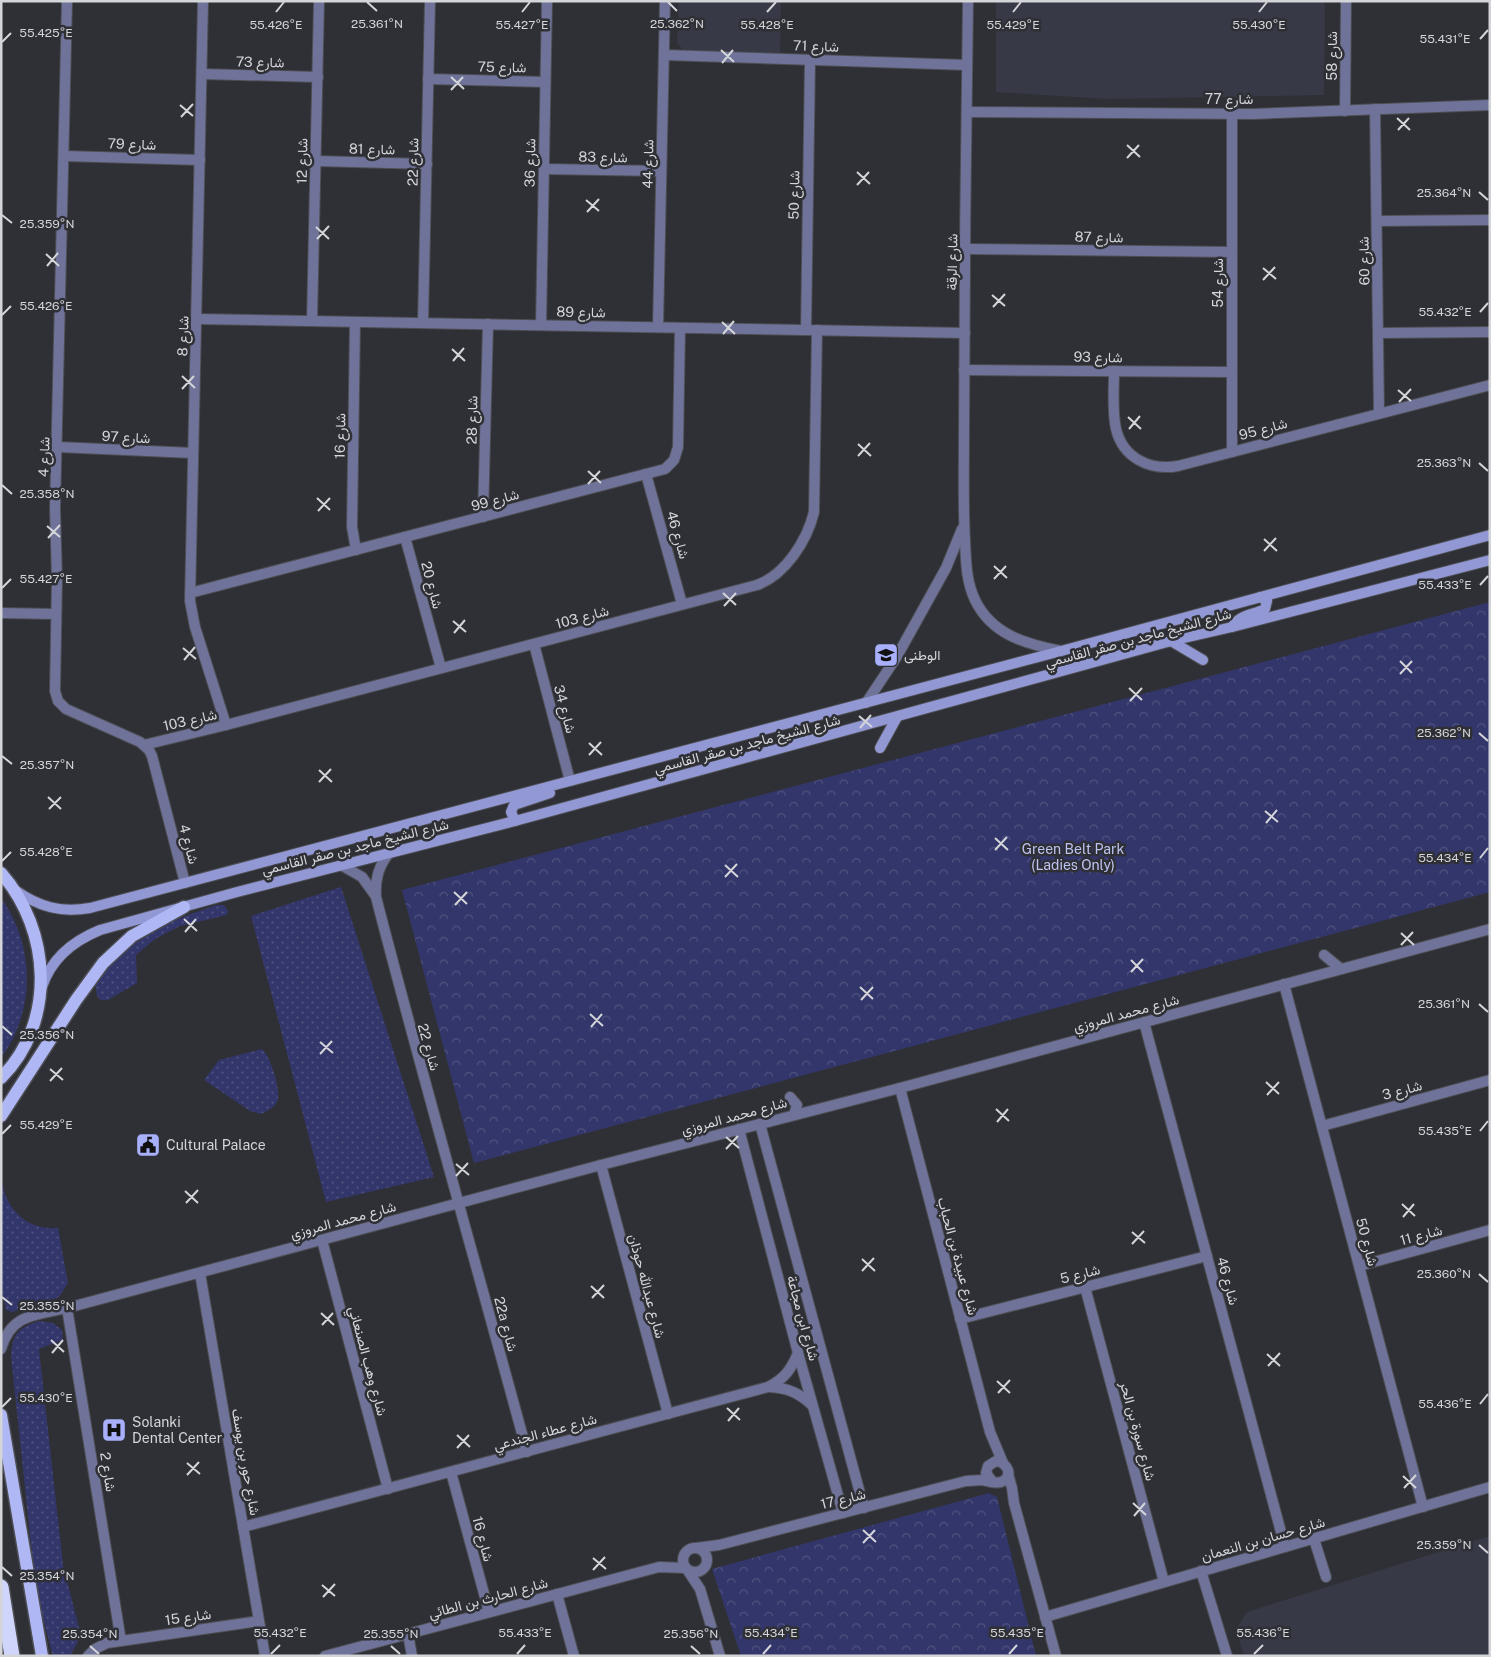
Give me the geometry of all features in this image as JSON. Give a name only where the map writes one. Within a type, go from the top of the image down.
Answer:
[{"type":"highway","points":[[1,1586],[12,1656]]},
{"type":"main road","name":"شارع الشيخ ماجد بن صقر القاسمي","points":[[15,890],[38,904],[50,908],[76,910],[90,908],[866,703],[1490,535]]},
{"type":"main road","name":"شارع الشيخ ماجد بن صقر القاسمي","points":[[40,995],[49,971],[65,950],[100,930],[897,717],[1171,641],[1490,560]]},
{"type":"main road","points":[[1232,627],[1241,617],[1265,608],[1267,601],[1260,598]]},
{"type":"main road","points":[[1171,641],[1203,660]]},
{"type":"main road","points":[[880,748],[897,717]]},
{"type":"main road","points":[[515,820],[511,815],[514,805],[558,790],[570,781]]},
{"type":"main road","points":[[1,873],[15,890],[26,908],[34,928],[41,972],[40,995],[36,1017],[28,1038],[17,1057],[1,1078]]},
{"type":"main road","points":[[1,1116],[76,1000],[103,963],[132,936],[184,907]]},
{"type":"main road","points":[[1,1415],[42,1656]]},
{"type":"street","name":"شارع 4","points":[[67,1],[55,516],[55,691],[58,702],[66,709],[144,745],[152,756],[185,883]]},
{"type":"street","name":"شارع 8","points":[[203,1],[190,592],[191,610],[195,627],[226,725]]},
{"type":"street","name":"شارع 12","points":[[312,321],[319,1]]},
{"type":"street","name":"شارع 22","points":[[423,323],[430,1]]},
{"type":"street","name":"شارع 36","points":[[541,325],[547,1]]},
{"type":"street","name":"شارع 44","points":[[658,327],[665,1]]},
{"type":"street","name":"شارع الرقة","points":[[968,1],[964,370],[964,523],[968,582],[975,601],[986,617],[997,628],[1011,637],[1034,645],[1061,651]]},
{"type":"street","name":"شارع 58","points":[[1345,111],[1346,1]]},
{"type":"street","name":"شارع 71","points":[[664,55],[967,65]]},
{"type":"street","name":"شارع 50","points":[[806,330],[810,60]]},
{"type":"street","name":"شارع 73","points":[[202,74],[318,77]]},
{"type":"street","name":"شارع 75","points":[[428,79],[545,82]]},
{"type":"street","name":"شارع 77","points":[[967,112],[1232,113],[1345,111],[1490,105]]},
{"type":"street","name":"شارع 60","points":[[1375,110],[1379,412]]},
{"type":"street","name":"شارع 54","points":[[1232,113],[1232,452]]},
{"type":"street","name":"شارع 79","points":[[64,156],[200,160]]},
{"type":"street","name":"شارع 81","points":[[316,161],[427,164]]},
{"type":"street","name":"شارع 83","points":[[544,169],[661,171]]},
{"type":"street","points":[[1377,221],[1490,220]]},
{"type":"street","name":"شارع 87","points":[[966,249],[1232,252]]},
{"type":"street","name":"شارع 89","points":[[197,319],[965,333]]},
{"type":"street","name":"شارع 16","points":[[355,322],[352,526],[356,550]]},
{"type":"street","name":"شارع 28","points":[[483,517],[488,324]]},
{"type":"street","name":"شارع 99","points":[[190,592],[665,469],[674,460],[677,453],[680,328]]},
{"type":"street","name":"شارع 103","points":[[144,745],[757,585],[771,578],[788,562],[810,528],[815,504],[817,330]]},
{"type":"street","points":[[1378,333],[1490,332]]},
{"type":"street","name":"شارع 93","points":[[964,370],[1231,372]]},
{"type":"street","name":"شارع 95","points":[[1114,371],[1116,431],[1123,445],[1139,461],[1154,467],[1170,468],[1490,384]]},
{"type":"street","name":"شارع 97","points":[[58,448],[193,453]]},
{"type":"street","name":"شارع 46","points":[[646,474],[682,604]]},
{"type":"street","name":"شارع الرقة","points":[[866,703],[896,658],[946,568],[964,523]]},
{"type":"street","name":"شارع 20","points":[[405,537],[441,668]]},
{"type":"street","points":[[1,613],[56,614]]},
{"type":"street","name":"شارع 34","points":[[534,644],[570,781]]},
{"type":"street","name":"شارع 22","points":[[390,852],[378,873],[376,897],[411,1033],[460,1203]]},
{"type":"street","name":"شارع 22","points":[[340,865],[362,877],[376,897]]},
{"type":"street","name":"شارع محمد المروزي","points":[[1,1349],[6,1334],[20,1320],[601,1165],[900,1088],[1490,929]]},
{"type":"street","points":[[1324,955],[1341,969]]},
{"type":"street","name":"شارع 50","points":[[1284,984],[1423,1507]]},
{"type":"street","name":"شارع 46","points":[[1144,1022],[1285,1547]]},
{"type":"street","name":"شارع 3","points":[[1322,1126],[1490,1080]]},
{"type":"street","name":"شارع عبيدة بن الحباب","points":[[900,1088],[990,1432],[1003,1463]]},
{"type":"street","points":[[790,1097],[797,1105],[794,1115]]},
{"type":"street","name":"شارع ابن مجاعة","points":[[760,1124],[864,1508]]},
{"type":"street","name":"شارع ابن مجاعة","points":[[739,1129],[842,1513]]},
{"type":"street","name":"شارع عبدالله حوذان","points":[[601,1165],[668,1414]]},
{"type":"street","name":"22a شارع","points":[[460,1203],[527,1452]]},
{"type":"street","name":"شارع 11","points":[[1359,1266],[1490,1230]]},
{"type":"street","name":"شارع وهب الصنعاني","points":[[322,1240],[388,1489]]},
{"type":"street","name":"شارع 5","points":[[960,1319],[1207,1256]]},
{"type":"street","name":"شارع حور بن يوسف","points":[[200,1273],[265,1656]]},
{"type":"street","name":"شارع سورة بن الحر","points":[[1085,1287],[1164,1582]]},
{"type":"street","name":"شارع 2","points":[[67,1308],[121,1641]]},
{"type":"street","name":"شارع عطاء الجندعي","points":[[243,1528],[768,1387],[786,1376],[798,1353]]},
{"type":"street","name":"شارع عطاء الجندعي","points":[[768,1387],[784,1388],[794,1392],[813,1406]]},
{"type":"street","name":"شارع عبيدة بن الحباب","points":[[989,1465],[990,1432]]},
{"type":"street","points":[[1014,1503],[1006,1492],[986,1473],[989,1465],[996,1461],[1003,1463],[1007,1468],[1014,1503],[1056,1656]]},
{"type":"street","name":"شارع 17","points":[[696,1548],[726,1543],[966,1481],[978,1475],[989,1465]]},
{"type":"street","name":"شارع 16","points":[[451,1472],[489,1612]]},
{"type":"street","points":[[994,1482],[1005,1480],[1008,1474]]},
{"type":"street","name":"شارع 17","points":[[966,1481],[994,1482]]},
{"type":"street","name":"شارع حسان بن النعمان","points":[[1045,1618],[1490,1488]]},
{"type":"street","points":[[1314,1539],[1326,1577]]},
{"type":"street","name":"شارع 17","points":[[705,1566],[716,1551],[726,1543]]},
{"type":"street","points":[[700,1588],[706,1554],[696,1548],[689,1549],[684,1554],[682,1561],[700,1588],[720,1656]]},
{"type":"street","name":"شارع الحارث بن الطائي","points":[[325,1656],[659,1567],[684,1554]]},
{"type":"street","points":[[687,1569],[695,1573],[705,1566]]},
{"type":"street","name":"شارع الحارث بن الطائي","points":[[659,1567],[687,1569]]},
{"type":"street","points":[[1201,1571],[1227,1656]]},
{"type":"street","points":[[557,1594],[574,1656]]},
{"type":"street","name":"شارع 15","points":[[88,1656],[101,1645],[259,1621]]},
{"type":"street","points":[[408,1634],[412,1656]]},
{"type":"shaded area","points":[[679,1],[781,1],[780,54],[684,51],[677,43]]},
{"type":"shaded area","points":[[996,1],[1325,1],[1324,95],[1108,99],[996,92]]},
{"type":"shaded area","points":[[1490,1536],[1490,1656],[1244,1656],[1236,1629],[1247,1612]]},
{"type":"green space","name":"Green Belt Park (Ladies Only)","points":[[1490,602],[1490,892],[474,1163],[402,890]]},
{"type":"green space","points":[[341,887],[434,1177],[326,1202],[251,916]]},
{"type":"green space","points":[[1,898],[12,916],[20,936],[27,978],[21,1020],[1,1058]]},
{"type":"green space","points":[[217,905],[224,905],[228,911],[227,915],[180,926],[155,939],[136,955],[137,983],[108,1000],[100,1000],[97,996],[95,983],[122,954],[164,925]]},
{"type":"green space","points":[[262,1049],[272,1066],[278,1090],[277,1102],[268,1111],[261,1114],[250,1111],[204,1080],[219,1060]]},
{"type":"green space","points":[[1,1178],[8,1200],[19,1216],[36,1226],[58,1228],[68,1283],[59,1297],[12,1312],[6,1310],[1,1286]]},
{"type":"green space","points":[[39,1321],[53,1323],[62,1330],[63,1340],[39,1349],[63,1565],[81,1636],[70,1656],[53,1656],[36,1592],[11,1356],[13,1342],[18,1333]]},
{"type":"green space","points":[[989,1493],[997,1497],[1036,1656],[741,1656],[712,1569]]},
{"type":"place","name":"الوطنی","points":[[886,655]]},
{"type":"place","name":"Cultural Palace","points":[[148,1145]]},
{"type":"place","name":"Solanki Dental Center","points":[[114,1430]]}]
